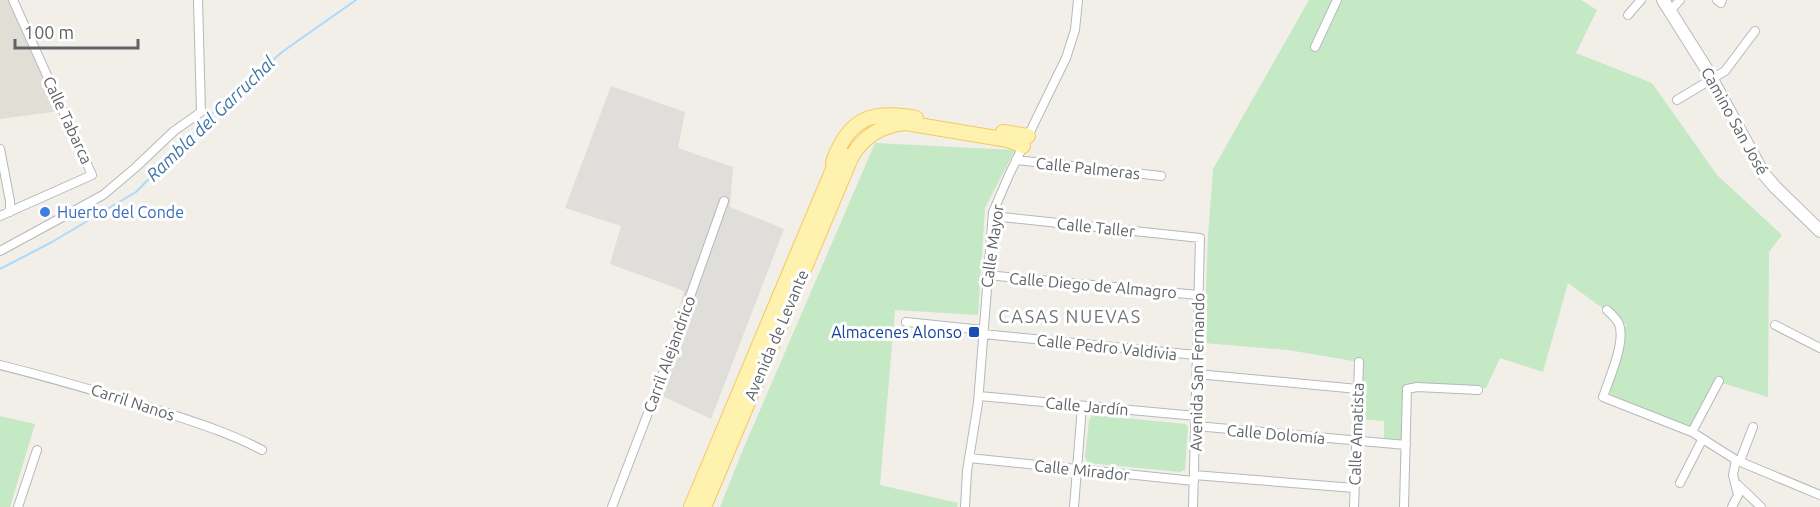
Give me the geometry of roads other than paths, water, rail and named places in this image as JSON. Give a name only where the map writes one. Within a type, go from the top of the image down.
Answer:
[{"type":"main road","name":"Camino San José","points":[[1667,5],[1713,79],[1763,173],[1820,231]]},
{"type":"main road","name":"Avenida de Levante","points":[[823,192],[834,158],[844,139],[856,126],[875,116],[900,115],[1025,141]]},
{"type":"main road","name":"Avenida de Levante","points":[[704,507],[856,148],[880,129],[897,124],[915,124],[1025,141]]},
{"type":"main road","name":"Avenida de Levante","points":[[691,507],[839,156],[846,156],[849,160],[848,164]]},
{"type":"street","name":"Calle Tabarca","points":[[10,212],[92,174],[13,0]]},
{"type":"street","points":[[0,251],[103,195],[174,131],[201,111],[198,0]]},
{"type":"street","name":"Calle Mayor","points":[[965,506],[969,458],[979,396],[993,216],[997,201],[1066,58],[1075,30],[1078,0]]},
{"type":"street","points":[[1315,47],[1337,0]]},
{"type":"street","points":[[1628,15],[1641,0]]},
{"type":"street","points":[[1667,5],[1680,0]]},
{"type":"street","points":[[1677,100],[1728,68],[1755,31]]},
{"type":"street","points":[[0,149],[10,201],[10,212],[0,216]]},
{"type":"street","name":"Calle Palmeras","points":[[1016,160],[1161,176]]},
{"type":"street","name":"Carril Alejandrico","points":[[612,507],[658,387],[724,201]]},
{"type":"street","name":"Calle Taller","points":[[993,216],[1200,237]]},
{"type":"street","name":"Avenida San Fernando","points":[[1193,507],[1200,237]]},
{"type":"street","name":"Calle Diego de Almagro","points":[[987,275],[1198,295]]},
{"type":"street","points":[[1607,310],[1619,324],[1621,335],[1603,397],[1692,432],[1738,460],[1820,495]]},
{"type":"street","name":"Calle Pedro Valdivia","points":[[906,322],[1196,355]]},
{"type":"street","points":[[1775,325],[1820,348]]},
{"type":"street","name":"Calle Amatista","points":[[1354,507],[1359,362]]},
{"type":"street","name":"Carril Nanos","points":[[0,365],[81,386],[193,421],[262,450]]},
{"type":"street","points":[[1197,374],[1358,389]]},
{"type":"street","points":[[1692,432],[1719,381]]},
{"type":"street","points":[[1404,507],[1407,389],[1417,387],[1478,390]]},
{"type":"street","name":"Calle Jardín","points":[[979,396],[1196,416]]},
{"type":"street","points":[[1074,507],[1082,406]]},
{"type":"street","name":"Calle Dolomía","points":[[1196,426],[1406,445]]},
{"type":"street","points":[[1732,507],[1738,495],[1733,475],[1753,427]]},
{"type":"street","points":[[1680,483],[1702,440]]},
{"type":"street","points":[[18,507],[37,450]]},
{"type":"street","name":"Calle Mirador","points":[[969,458],[1076,469],[1354,488]]},
{"type":"street","points":[[1736,483],[1761,507]]},
{"type":"street","points":[[965,506],[976,507]]},
{"type":"waterway","name":"Rambla del Garruchal","points":[[0,269],[52,242],[136,192],[212,114],[282,52],[356,0]]},
{"type":"place","name":"Huerto del Conde","points":[[45,212]]},
{"type":"place","name":"Almacenes Alonso","points":[[974,332]]},
{"type":"district","name":"CASAS NUEVAS","points":[[1070,317]]}]
